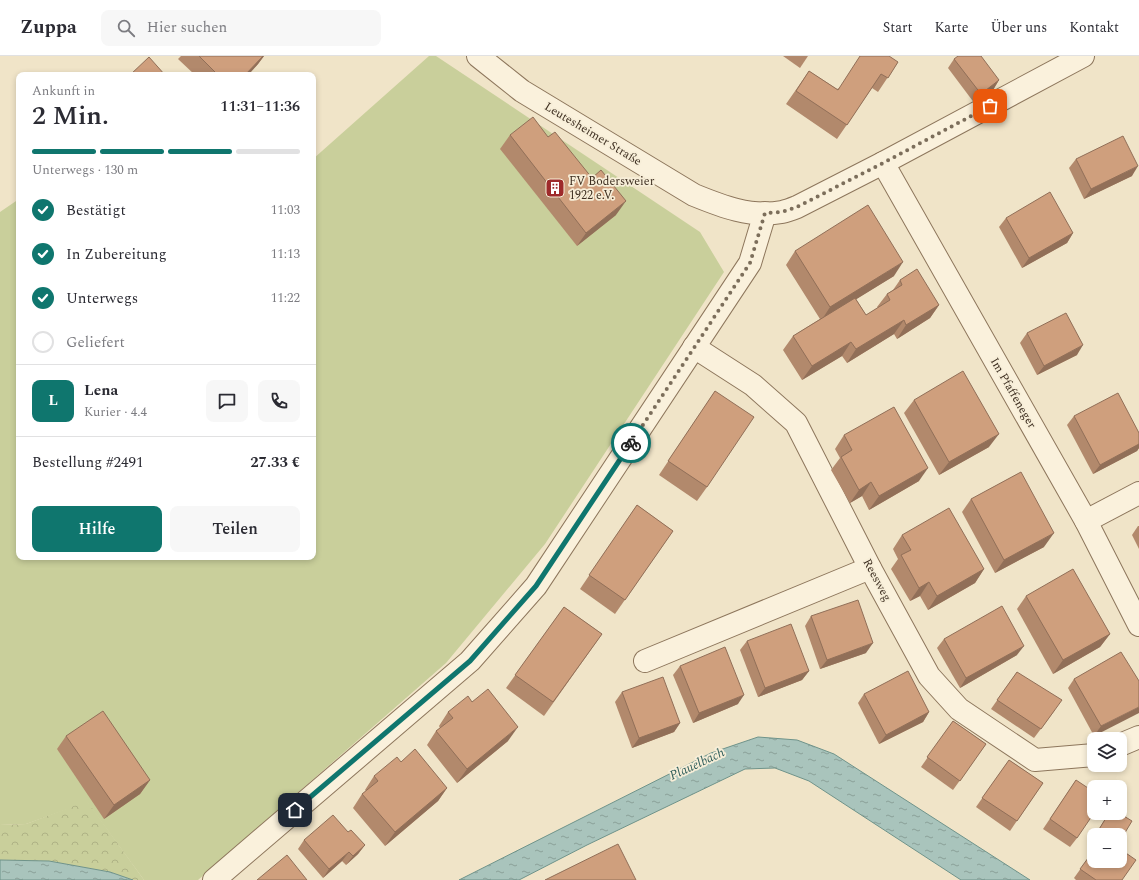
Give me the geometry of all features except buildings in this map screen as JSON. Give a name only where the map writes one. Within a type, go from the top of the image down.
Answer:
[{"type":"street","name":"Leutesheimer Straße","points":[[478,56],[522,91],[689,192],[720,206],[748,212],[765,213],[782,212],[797,207],[883,163],[1083,56]]},
{"type":"street","name":"Im Pfaffeneger","points":[[883,163],[1086,521],[1139,625]]},
{"type":"street","points":[[214,880],[470,661],[536,586],[750,263],[765,213]]},
{"type":"street","name":"Reesweg","points":[[694,347],[753,385],[796,423],[870,568],[929,676],[959,709],[1035,760],[1087,756]]},
{"type":"street","points":[[1086,521],[1139,493]]},
{"type":"street","points":[[645,660],[870,568]]},
{"type":"street","points":[[1127,742],[1139,736]]},
{"type":"green space","points":[[429,56],[436,56],[700,232],[724,272],[545,544],[446,663],[198,880],[144,880],[87,802],[26,824],[0,825],[0,212],[16,201],[16,560],[316,560],[316,156]]},
{"type":"green space","points":[[87,801],[144,880],[133,880],[110,872],[49,861],[0,860],[0,825],[26,824]]},
{"type":"water","name":"Plauelbach","points":[[758,737],[797,740],[834,754],[1030,880],[961,880],[809,781],[775,768],[745,769],[587,845],[519,880],[459,880],[711,753]]},
{"type":"water","points":[[0,860],[49,861],[110,872],[133,880],[0,880]]},
{"type":"way so far","points":[[631,443],[750,263],[765,213],[782,212],[797,207],[990,106]]},
{"type":"place","name":"FV Bodersweier 1922 e.V.","points":[[555,188]]},
{"type":"route","points":[[295,810],[470,661],[536,586],[631,443]]}]
